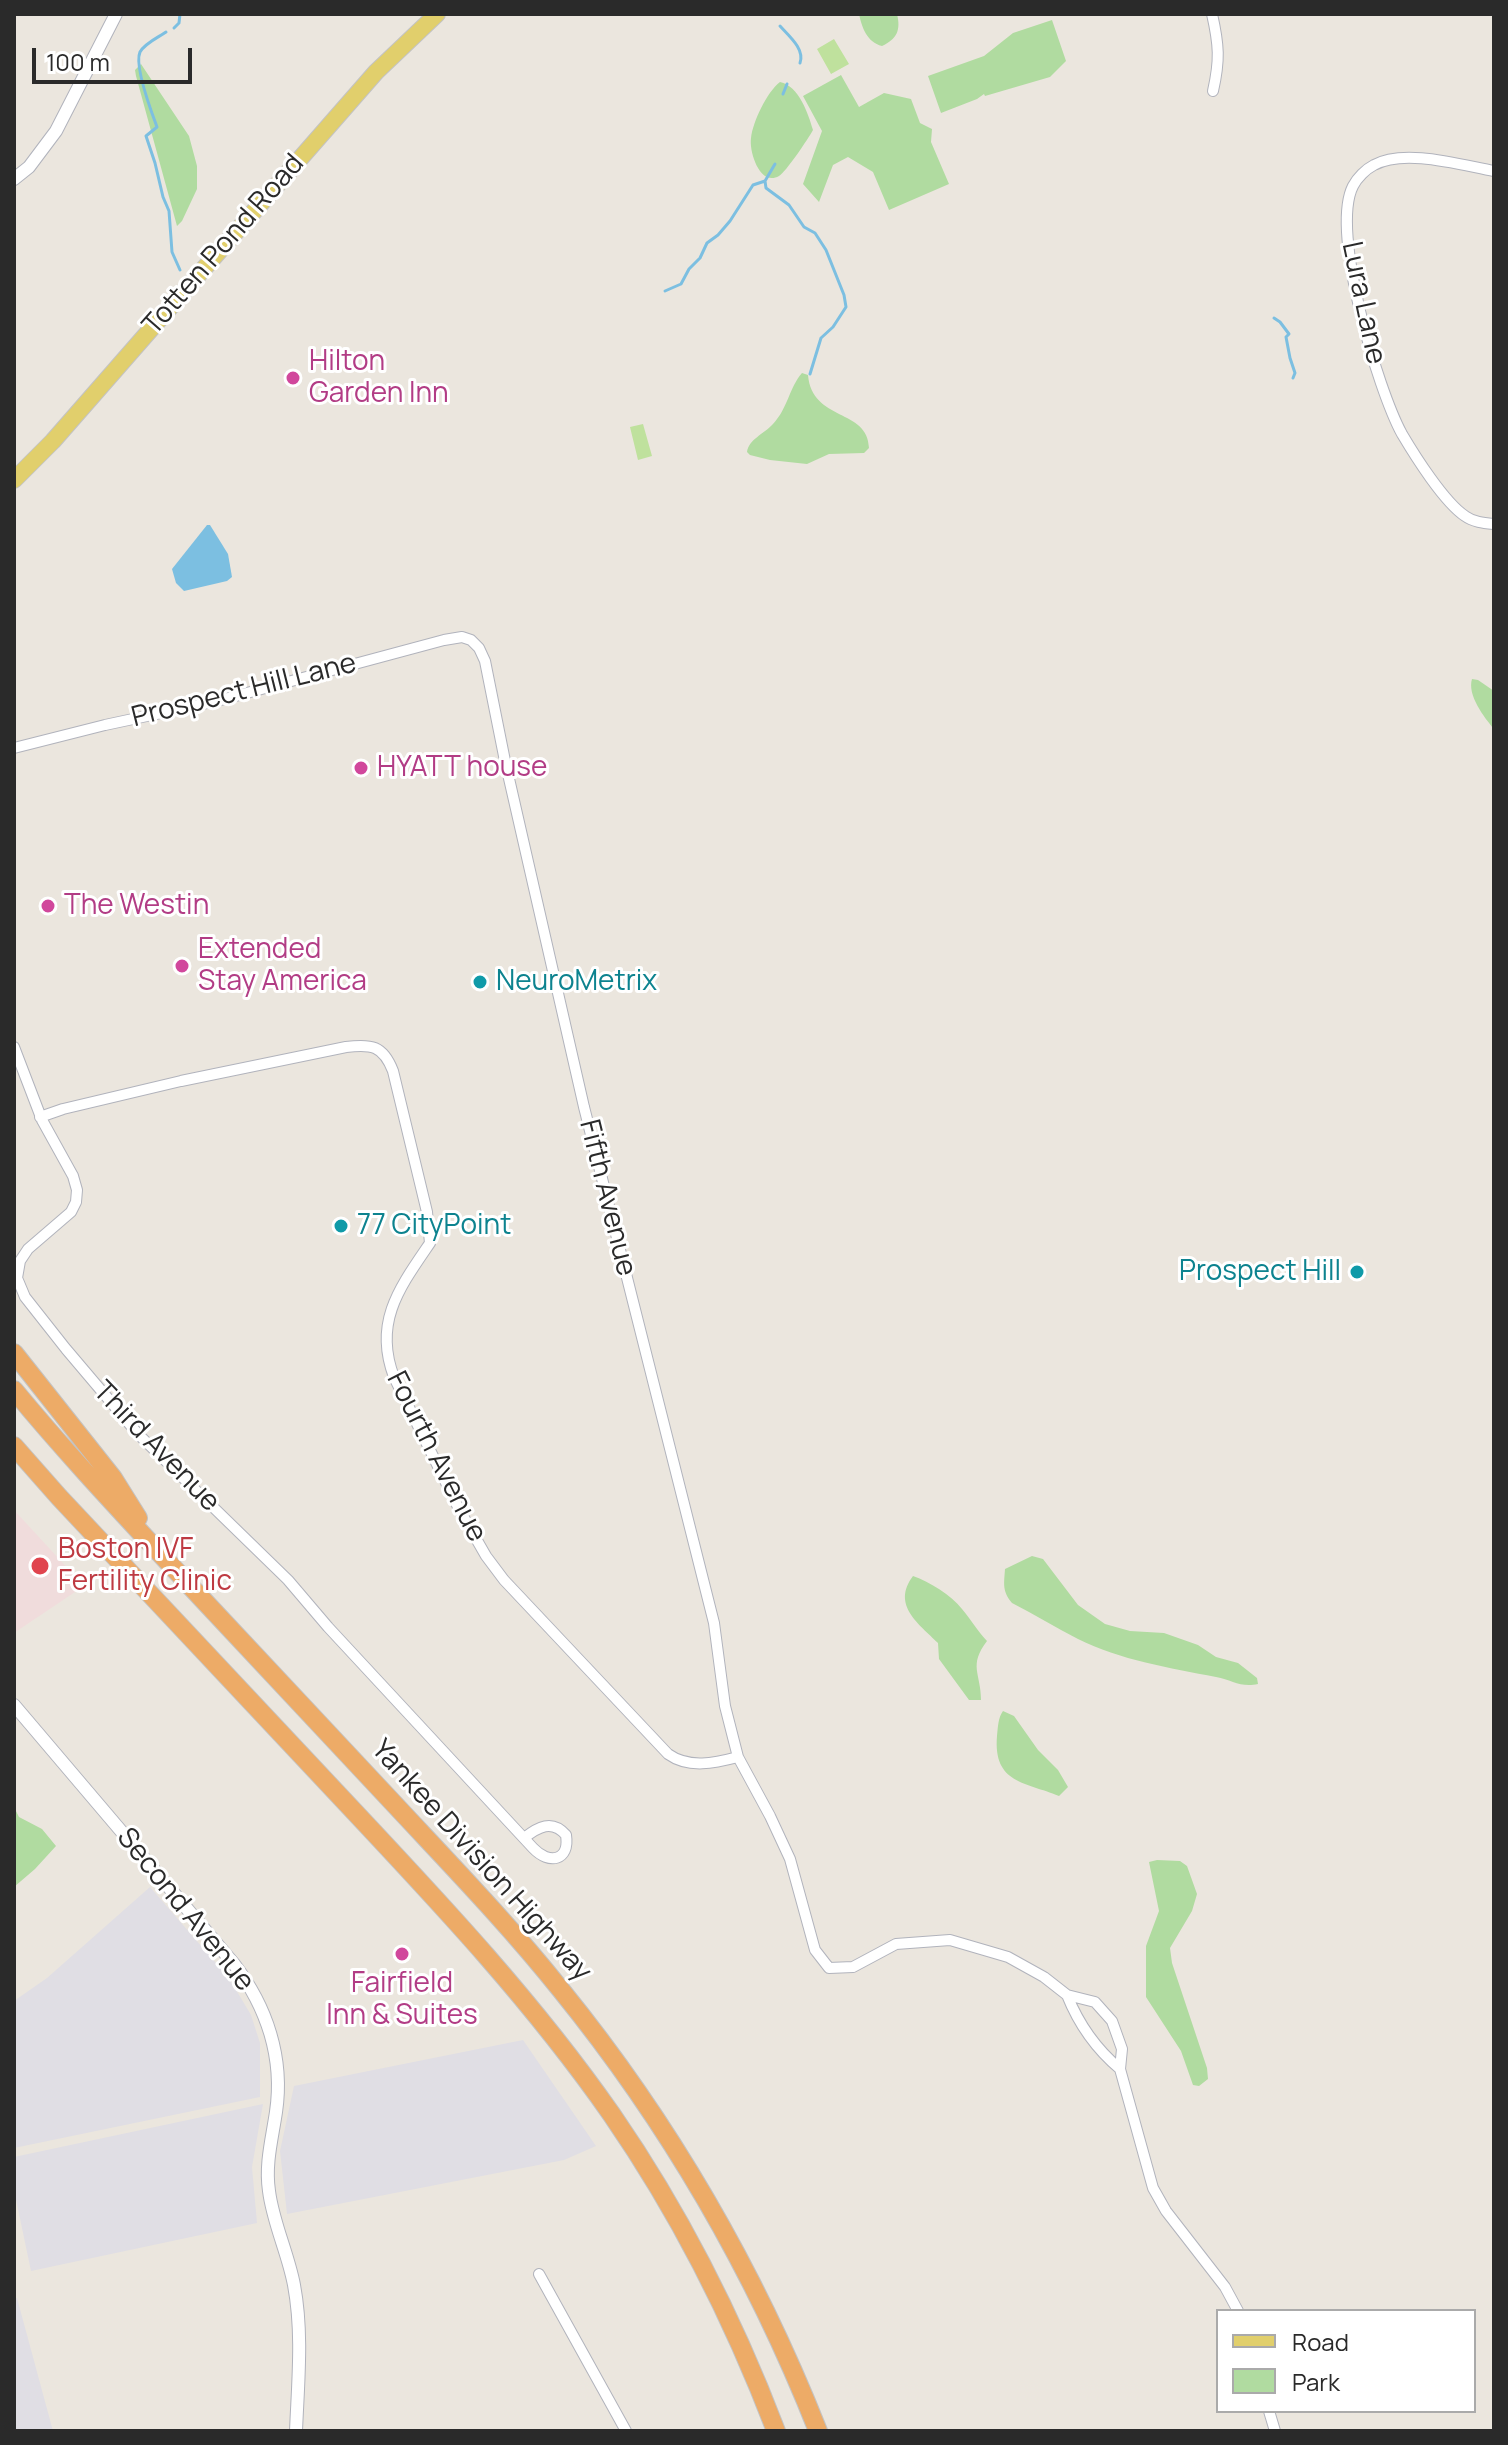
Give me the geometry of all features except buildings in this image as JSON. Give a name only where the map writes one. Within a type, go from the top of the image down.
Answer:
[{"type":"highway","points":[[14,1353],[113,1478],[158,1551]]},
{"type":"highway","name":"Yankee Division Highway","points":[[14,1390],[77,1464],[492,1908],[582,2016],[666,2135],[720,2224],[779,2338],[818,2431]]},
{"type":"highway","name":"Yankee Division Highway","points":[[14,1446],[460,1926],[545,2023],[613,2117],[673,2214],[722,2306],[776,2431]]},
{"type":"main road","name":"Totten Pond Road","points":[[14,480],[63,429],[376,72],[437,14]]},
{"type":"street","points":[[14,179],[35,160],[56,131],[116,14]]},
{"type":"street","points":[[1212,14],[1219,65],[1213,91]]},
{"type":"street","name":"Lura Lane","points":[[1494,171],[1411,157],[1392,159],[1375,164],[1362,174],[1353,186],[1346,214],[1362,319],[1380,383],[1397,424],[1421,464],[1452,505],[1466,517],[1480,523],[1494,524]]},
{"type":"street","name":"Prospect Hill Lane","points":[[14,748],[217,701],[444,640],[462,637],[473,642]]},
{"type":"street","name":"Fifth Avenue","points":[[473,642],[482,651],[485,661],[584,1107],[702,1571],[714,1623],[725,1706],[738,1757],[790,1859],[815,1950],[829,1968],[853,1967],[896,1944],[950,1940],[1008,1957],[1044,1977],[1067,1995]]},
{"type":"street","name":"Fourth Avenue","points":[[40,1117],[181,1081],[346,1047],[369,1046],[383,1053],[393,1071],[430,1224],[430,1243],[400,1286],[385,1342],[394,1377],[451,1493],[486,1556],[504,1580],[668,1754],[682,1762],[700,1764],[738,1757]]},
{"type":"street","name":"Third Avenue","points":[[14,1047],[40,1117],[75,1180],[77,1197],[69,1215],[28,1249],[20,1261],[17,1278],[29,1302],[138,1434],[276,1567],[524,1838]]},
{"type":"street","name":"Second Avenue","points":[[14,1705],[234,1964],[263,2010],[275,2050],[278,2082],[268,2154],[268,2188],[291,2270],[298,2320],[296,2431]]},
{"type":"street","points":[[1067,1995],[1078,2021],[1102,2054],[1120,2069]]},
{"type":"street","points":[[1067,1995],[1095,2002],[1112,2021],[1122,2049],[1120,2069],[1153,2188],[1166,2211],[1225,2287],[1237,2309]]},
{"type":"street","points":[[539,2274],[626,2431]]},
{"type":"shaded area","name":"Boston IVF Fertility Clinic","points":[[14,1510],[84,1586],[14,1633]]},
{"type":"shaded area","points":[[150,1887],[229,1978],[251,2015],[260,2043],[260,2097],[14,2148],[14,2001],[47,1978]]},
{"type":"shaded area","points":[[523,2040],[596,2146],[564,2160],[287,2214],[280,2151],[294,2086]]},
{"type":"shaded area","points":[[263,2104],[252,2167],[257,2223],[31,2271],[14,2190],[14,2157]]},
{"type":"shaded area","points":[[17,2298],[53,2431],[14,2431],[14,2299]]},
{"type":"green space","points":[[859,14],[897,14],[897,33],[882,46],[877,44],[866,34]]},
{"type":"green space","points":[[1052,20],[1066,61],[1050,77],[984,94],[941,113],[928,76],[984,56],[1013,33]]},
{"type":"green space","points":[[834,39],[849,64],[831,74],[817,49]]},
{"type":"green space","points":[[141,64],[189,136],[197,166],[197,189],[177,226],[136,76],[135,70]]},
{"type":"green space","points":[[841,75],[859,107],[884,93],[911,99],[920,123],[932,129],[931,142],[949,184],[889,210],[873,172],[848,157],[833,165],[819,202],[803,184],[822,131],[803,96]]},
{"type":"green space","points":[[780,82],[797,94],[813,130],[787,168],[772,178],[761,173],[757,166],[751,138],[761,107]]},
{"type":"green space","points":[[802,373],[808,375],[819,401],[860,426],[869,448],[864,453],[829,454],[807,464],[770,460],[747,452],[754,440],[778,418]]},
{"type":"green space","points":[[643,424],[652,456],[638,460],[630,427]]},
{"type":"green space","points":[[1472,679],[1494,691],[1494,729],[1474,699]]},
{"type":"green space","points":[[1032,1556],[1043,1559],[1078,1605],[1105,1624],[1130,1631],[1164,1633],[1198,1645],[1216,1657],[1238,1663],[1257,1678],[1258,1684],[1241,1684],[1111,1653],[1012,1603],[1005,1591],[1005,1569]]},
{"type":"green space","points":[[913,1576],[933,1585],[952,1599],[987,1641],[977,1664],[981,1700],[969,1700],[939,1659],[938,1643],[910,1613],[905,1596]]},
{"type":"green space","points":[[1003,1711],[1014,1716],[1038,1750],[1058,1770],[1068,1787],[1059,1796],[1014,1779],[1000,1764],[997,1736]]},
{"type":"green space","points":[[14,1807],[19,1817],[42,1829],[56,1846],[14,1887]]},
{"type":"green space","points":[[1180,1861],[1187,1866],[1197,1894],[1192,1911],[1170,1948],[1172,1963],[1207,2068],[1208,2079],[1199,2086],[1193,2085],[1181,2051],[1146,1997],[1146,1946],[1159,1911],[1149,1862]]},
{"type":"water","points":[[210,525],[228,554],[232,577],[227,581],[184,591],[176,583],[172,569]]},
{"type":"waterway","points":[[174,28],[179,23],[180,14]]},
{"type":"waterway","points":[[780,26],[798,48],[800,63]]},
{"type":"waterway","points":[[166,32],[140,52],[139,67],[157,127],[146,136],[169,211],[172,252],[180,270]]},
{"type":"waterway","points":[[783,94],[787,84]]},
{"type":"waterway","points":[[775,164],[765,181],[766,188],[789,205],[804,227],[815,233],[826,250],[844,295],[846,307],[833,327],[821,338],[810,374]]},
{"type":"waterway","points":[[665,291],[681,284],[707,243],[730,221],[753,185],[765,181]]},
{"type":"waterway","points":[[1274,318],[1289,334],[1286,337],[1295,373],[1293,378]]},
{"type":"place","name":"Hilton Garden Inn","points":[[293,378]]},
{"type":"place","name":"HYATT house","points":[[361,768]]},
{"type":"place","name":"The Westin","points":[[48,906]]},
{"type":"place","name":"Extended Stay America","points":[[182,966]]},
{"type":"place","name":"NeuroMetrix","points":[[480,982]]},
{"type":"place","name":"77 CityPoint","points":[[341,1226]]},
{"type":"place","name":"Prospect Hill","points":[[1357,1272]]},
{"type":"place","name":"Boston IVF Fertility Clinic","points":[[40,1566]]},
{"type":"place","name":"Fairfield Inn & Suites","points":[[402,1954]]}]
